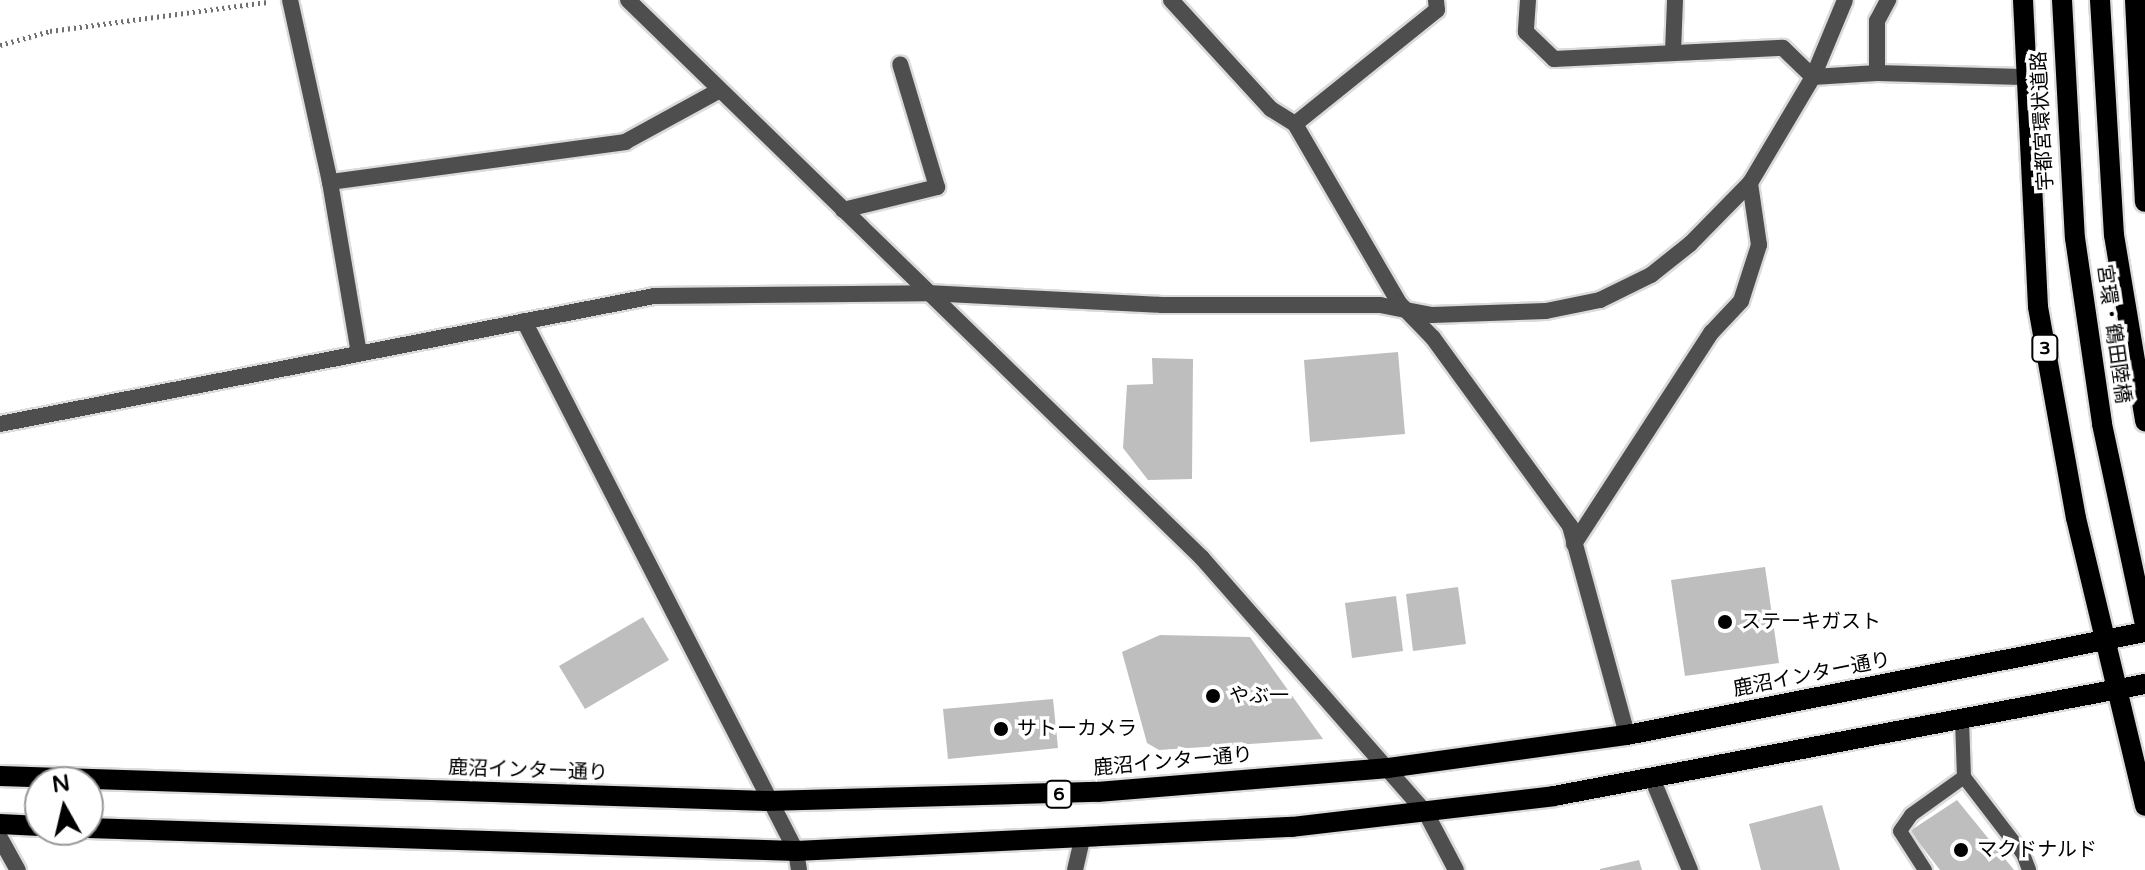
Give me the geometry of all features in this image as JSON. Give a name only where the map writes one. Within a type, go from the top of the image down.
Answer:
[{"type":"main road","name":"3","points":[[2023,0],[2023,77],[2038,307],[2070,490],[2145,806]]},
{"type":"main road","name":"宇都宮環状道路","points":[[2062,0],[2075,238]]},
{"type":"main road","name":"宮環・鶴田陸橋","points":[[2100,0],[2114,235],[2145,421]]},
{"type":"main road","points":[[2135,0],[2145,202]]},
{"type":"main road","name":"宮環・鶴田陸橋","points":[[2075,238],[2102,424],[2145,624]]},
{"type":"main road","name":"鹿沼インター通り","points":[[0,776],[767,801],[1098,792],[1388,768],[1627,735],[2145,632]]},
{"type":"main road","points":[[104,829],[797,860],[1426,813],[1652,778],[2145,684]]},
{"type":"main road","points":[[0,824],[24,825]]},
{"type":"street","points":[[287,0],[330,182],[359,353]]},
{"type":"street","points":[[628,0],[1202,558],[1426,813],[1456,870]]},
{"type":"street","points":[[1171,0],[1271,109],[1295,124],[1406,310],[1433,338],[1570,526],[1627,735]]},
{"type":"street","points":[[1295,124],[1437,10],[1436,0]]},
{"type":"street","points":[[1528,0],[1526,32],[1554,59],[1783,48],[1813,77],[1877,73],[2023,77]]},
{"type":"street","points":[[1673,52],[1675,0]]},
{"type":"street","points":[[0,424],[654,296],[927,293],[1162,305],[1380,305],[1432,315],[1546,311],[1600,300],[1651,275],[1690,244],[1750,183],[1813,77],[1845,0]]},
{"type":"street","points":[[1877,73],[1877,21],[1888,0]]},
{"type":"street","points":[[843,210],[937,187],[900,64]]},
{"type":"street","points":[[330,182],[625,142],[720,90]]},
{"type":"street","points":[[1574,544],[1711,333],[1741,301],[1759,245],[1750,183]]},
{"type":"street","points":[[524,321],[797,860]]},
{"type":"street","points":[[1652,778],[1690,870]]},
{"type":"street","points":[[0,838],[18,870]]},
{"type":"street","points":[[1075,870],[1082,839]]},
{"type":"lane","points":[[1962,720],[1964,777],[2023,854],[2029,870]]},
{"type":"lane","points":[[1925,870],[1900,831],[1911,815],[1964,777]]},
{"type":"path","points":[[0,45],[50,31],[287,0]]},
{"type":"building","points":[[1398,352],[1405,434],[1310,442],[1304,360]]},
{"type":"building","points":[[1152,358],[1193,359],[1192,479],[1148,480],[1123,448],[1127,385],[1153,384]]},
{"type":"building","name":"ステーキガスト","points":[[1765,567],[1779,663],[1685,676],[1671,580]]},
{"type":"building","points":[[1458,587],[1466,644],[1413,651],[1406,594]]},
{"type":"building","points":[[1396,596],[1403,651],[1352,658],[1345,603]]},
{"type":"building","points":[[643,617],[669,660],[585,709],[559,666]]},
{"type":"building","name":"やぶ一","points":[[1160,635],[1250,637],[1323,739],[1159,750],[1147,743],[1122,652]]},
{"type":"building","name":"サトーカメラ","points":[[1053,699],[1058,748],[948,759],[943,709]]},
{"type":"building","name":"マクドナルド","points":[[1957,800],[2014,870],[1940,870],[1910,831]]},
{"type":"building","points":[[1822,805],[1840,870],[1761,870],[1749,824]]},
{"type":"building","points":[[1639,860],[1642,870],[1600,870],[1600,869]]},
{"type":"place","name":"ステーキガスト","points":[[1725,622]]},
{"type":"place","name":"やぶ一","points":[[1213,696]]},
{"type":"place","name":"サトーカメラ","points":[[1001,729]]},
{"type":"place","name":"マクドナルド","points":[[1961,850]]}]
